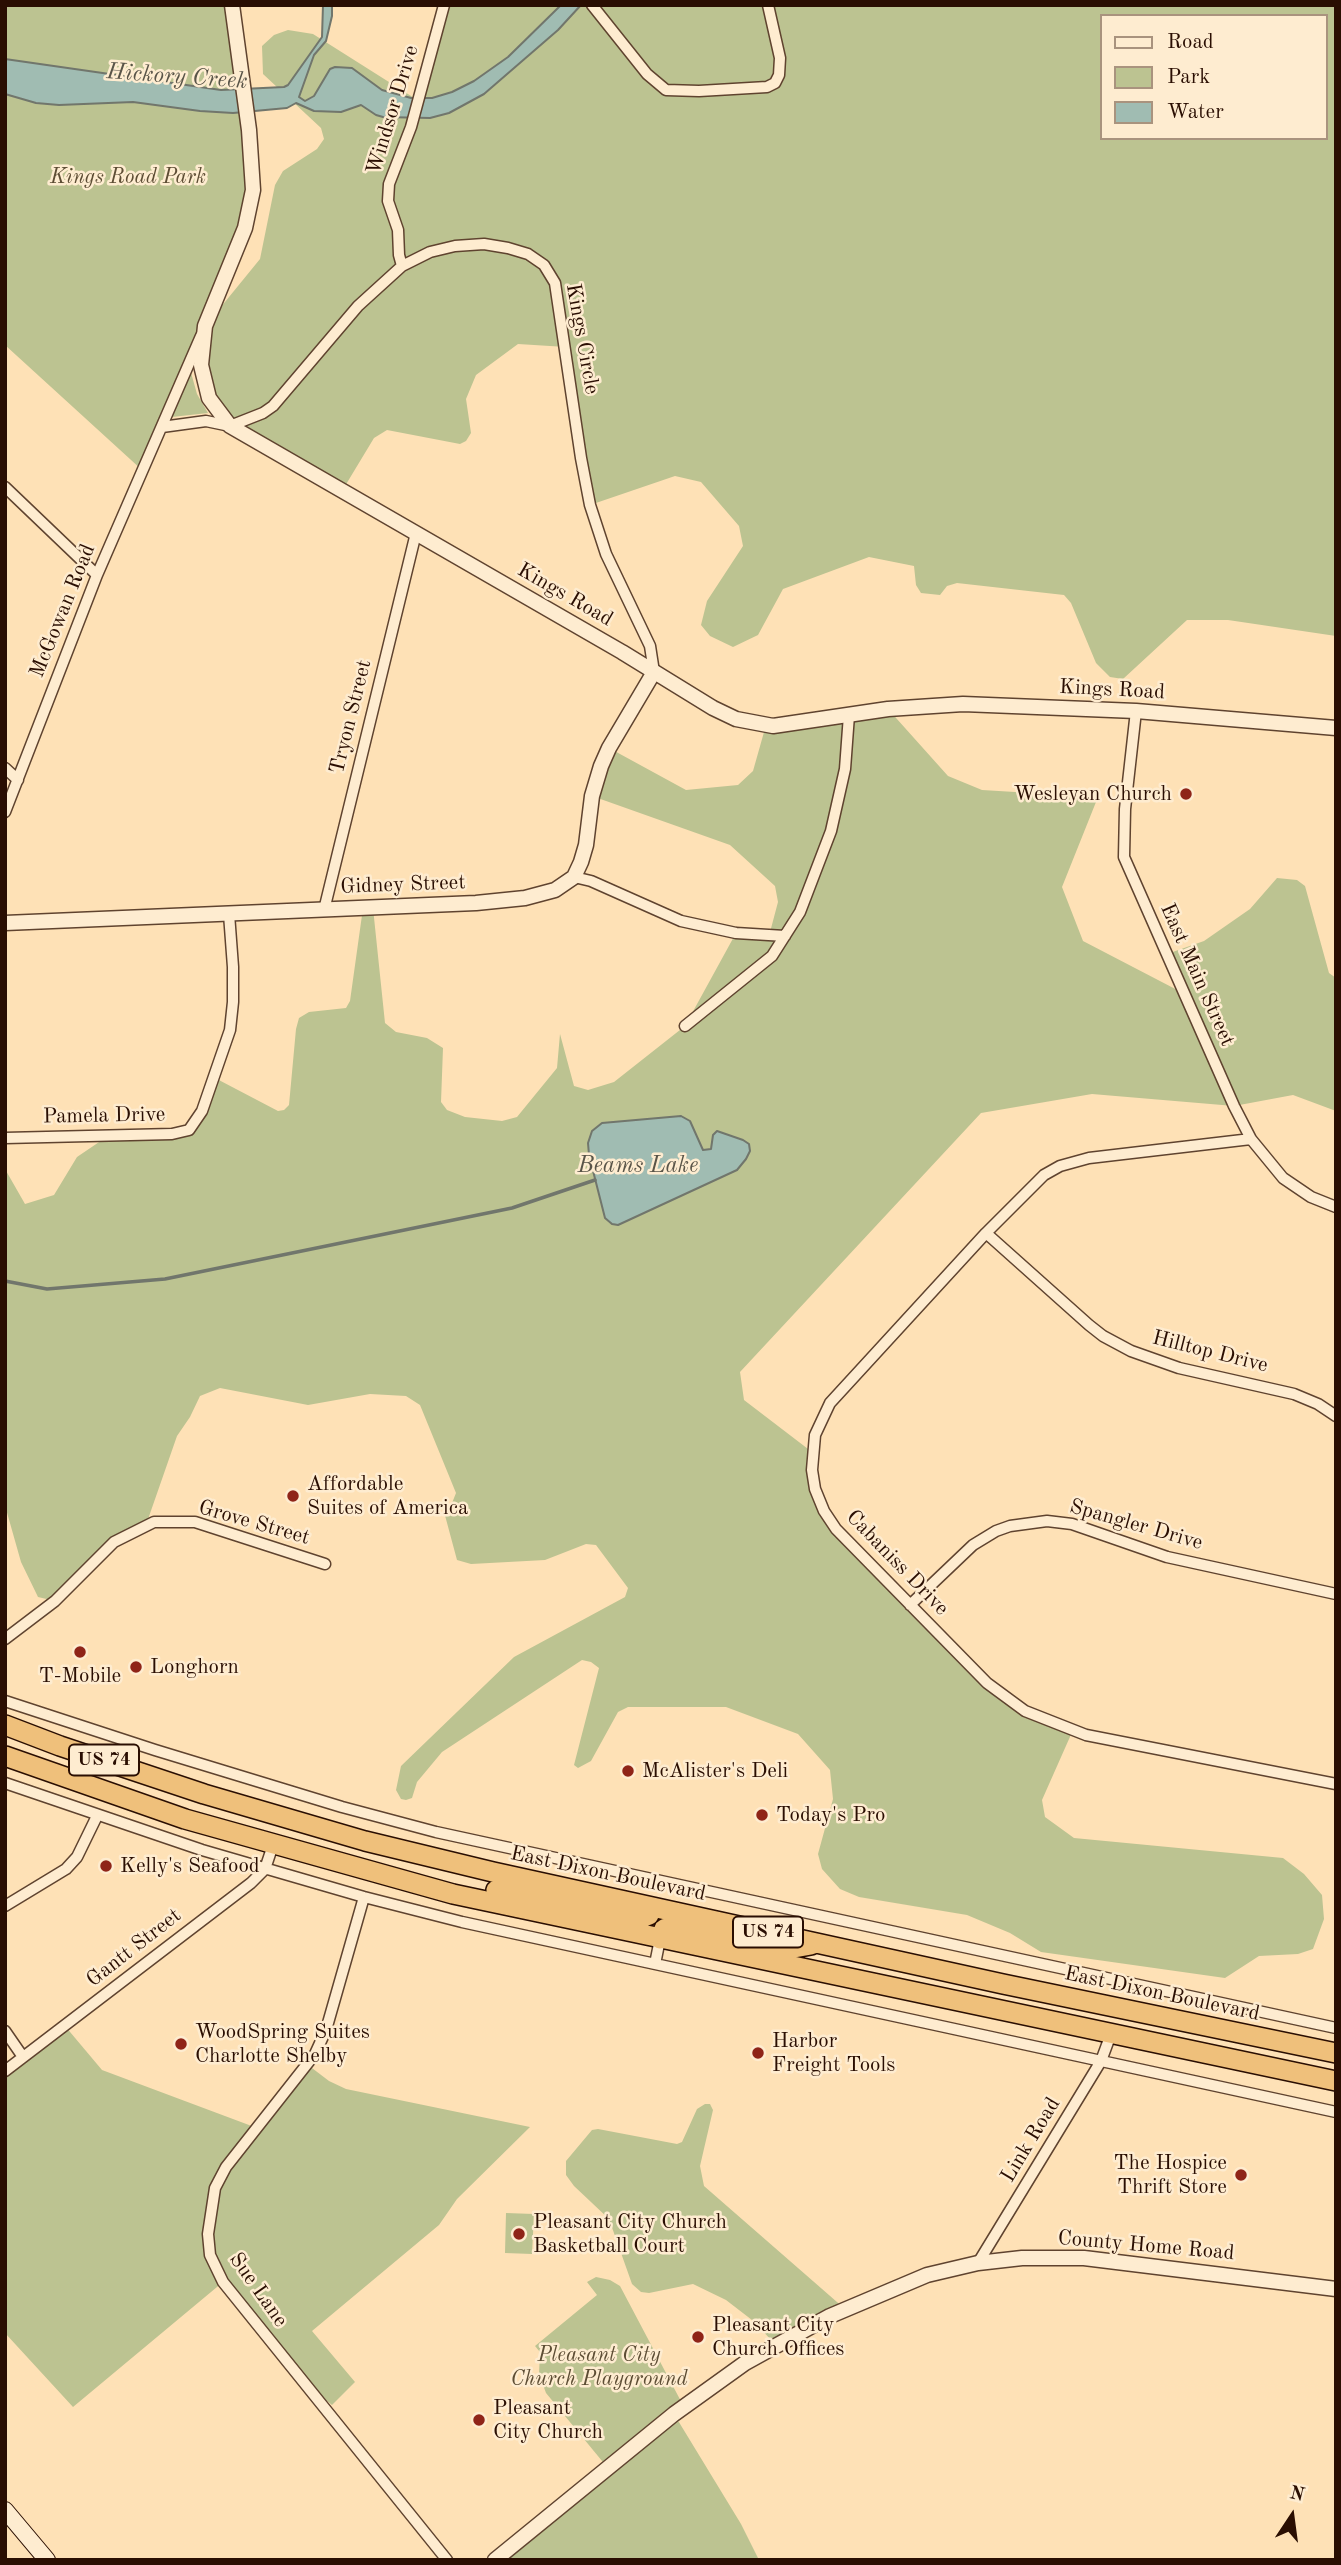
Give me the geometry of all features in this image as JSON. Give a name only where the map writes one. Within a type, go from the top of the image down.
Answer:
[{"type":"highway","name":"East Dixon Boulevard","points":[[5,1725],[204,1794],[365,1841],[652,1907],[1336,2053]]},
{"type":"highway","points":[[5,1739],[42,1748],[60,1746]]},
{"type":"highway","name":"US 74","points":[[5,1756],[112,1795],[273,1845],[453,1894],[1336,2081]]},
{"type":"highway","points":[[453,1894],[480,1890],[499,1891],[641,1918],[649,1915],[652,1907]]},
{"type":"highway","points":[[660,1939],[664,1929],[670,1926],[783,1950],[819,1943]]},
{"type":"main road","points":[[5,2510],[47,2560]]},
{"type":"street","name":"Kings Road","points":[[232,5],[249,130],[253,190],[245,228],[205,326],[202,374],[209,398],[230,426],[736,719],[773,726],[901,708],[963,704],[1136,711],[1336,727]]},
{"type":"street","name":"Windsor Drive","points":[[402,266],[398,230],[388,201],[389,184],[411,127],[444,5]]},
{"type":"street","points":[[592,5],[647,74],[666,90],[699,91],[767,87],[775,83],[779,75],[780,58],[768,5]]},
{"type":"street","name":"Kings Circle","points":[[230,426],[264,413],[273,406],[358,306],[402,266],[430,252],[455,246],[484,244],[508,247],[527,254],[544,265],[555,283],[590,505],[610,562],[650,646],[654,672]]},
{"type":"street","name":"McGowan Road","points":[[5,812],[97,575],[205,326]]},
{"type":"street","points":[[162,427],[206,421],[230,426]]},
{"type":"street","points":[[5,487],[97,575]]},
{"type":"street","name":"Tryon Street","points":[[324,910],[416,533]]},
{"type":"street","points":[[654,672],[601,766],[592,796],[586,845],[574,877],[591,881],[681,920],[736,933],[785,936]]},
{"type":"street","name":"East Main Street","points":[[1136,711],[1125,809],[1124,857],[1251,1139],[1283,1178],[1311,1197],[1336,1206]]},
{"type":"street","points":[[685,1026],[772,956],[800,912],[831,831],[845,769],[849,715]]},
{"type":"street","points":[[5,768],[18,780]]},
{"type":"street","name":"Gidney Street","points":[[5,923],[499,902],[555,890],[574,877]]},
{"type":"street","name":"Pamela Drive","points":[[5,1138],[172,1134],[189,1130],[202,1111],[230,1030],[233,967],[229,914]]},
{"type":"street","name":"Cabaniss Drive","points":[[1251,1139],[1089,1158],[1072,1162],[1044,1175],[986,1233],[830,1403],[815,1435],[812,1470],[815,1489],[836,1530],[988,1683],[1025,1711],[1086,1735],[1336,1784]]},
{"type":"street","name":"Hilltop Drive","points":[[986,1233],[1089,1325],[1131,1351],[1179,1368],[1294,1394],[1318,1404],[1336,1416]]},
{"type":"street","name":"Spangler Drive","points":[[910,1605],[973,1545],[1010,1526],[1046,1521],[1072,1524],[1167,1557],[1336,1594]]},
{"type":"street","name":"Grove Street","points":[[5,1639],[55,1601],[114,1542],[154,1522],[195,1522],[325,1564]]},
{"type":"street","name":"East Dixon Boulevard","points":[[5,1700],[155,1750],[342,1807],[436,1832],[1336,2028]]},
{"type":"street","points":[[5,1783],[97,1816],[265,1869],[462,1922],[1336,2112]]},
{"type":"street","points":[[5,1906],[66,1868],[77,1857],[97,1816]]},
{"type":"street","points":[[265,1869],[273,1845]]},
{"type":"street","name":"Gantt Street","points":[[5,2071],[265,1869]]},
{"type":"street","points":[[652,1907],[659,1882]]},
{"type":"street","name":"Sue Lane","points":[[364,1897],[326,2030],[316,2054],[226,2167],[215,2188],[208,2234],[210,2255],[223,2282],[447,2560]]},
{"type":"street","points":[[655,1964],[660,1939]]},
{"type":"street","points":[[5,2031],[23,2057]]},
{"type":"street","name":"Link Road","points":[[978,2263],[1101,2061],[1111,2034]]},
{"type":"street","name":"County Home Road","points":[[495,2560],[674,2414],[747,2361],[830,2316],[887,2290],[927,2276],[978,2263],[1023,2258],[1084,2258],[1336,2289]]},
{"type":"green space","name":"Kings Road Park","points":[[5,5],[232,5],[253,190],[207,324],[260,259],[275,185],[283,171],[317,149],[324,139],[321,128],[263,74],[262,46],[274,35],[288,30],[313,34],[419,101],[445,5],[1336,5],[1336,636],[1228,620],[1187,620],[1123,679],[1110,677],[1096,663],[1071,603],[1064,595],[957,583],[947,586],[940,595],[921,593],[916,585],[914,566],[869,557],[783,589],[758,635],[733,647],[710,636],[701,625],[707,601],[743,546],[739,526],[701,482],[675,476],[590,505],[566,347],[518,344],[476,375],[466,399],[471,433],[466,441],[460,444],[387,430],[374,438],[342,491],[214,407],[202,346],[142,470],[5,345]]},
{"type":"green space","points":[[190,369],[197,394],[208,413],[172,417]]},
{"type":"green space","points":[[888,709],[948,776],[982,790],[1098,797],[1062,887],[1083,941],[1183,993],[1167,954],[1204,941],[1250,909],[1277,878],[1297,880],[1305,886],[1329,973],[1336,978],[1336,1111],[1293,1095],[1234,1106],[1092,1094],[981,1113],[740,1372],[744,1400],[812,1452],[825,1513],[1003,1696],[1073,1730],[1042,1800],[1045,1817],[1074,1838],[1283,1858],[1304,1874],[1322,1895],[1324,1919],[1313,1949],[1298,1954],[1259,1956],[1225,1978],[1041,1952],[1010,1933],[967,1915],[859,1897],[840,1889],[822,1869],[818,1854],[833,1799],[830,1770],[798,1734],[726,1707],[628,1707],[618,1712],[591,1761],[578,1768],[574,1765],[599,1668],[582,1660],[442,1752],[417,1782],[412,1798],[401,1799],[396,1790],[401,1766],[514,1657],[625,1597],[628,1588],[596,1545],[586,1544],[545,1560],[471,1564],[457,1560],[443,1508],[452,1503],[456,1493],[420,1405],[406,1396],[370,1394],[308,1405],[220,1388],[200,1396],[177,1436],[146,1525],[125,1535],[55,1601],[38,1597],[21,1562],[6,1509],[5,1169],[25,1204],[54,1195],[77,1157],[108,1136],[189,1130],[215,1078],[278,1111],[284,1110],[289,1105],[299,1018],[309,1012],[346,1008],[350,1001],[363,908],[373,908],[385,1023],[396,1032],[427,1038],[443,1048],[441,1102],[447,1110],[465,1117],[502,1121],[517,1117],[557,1068],[560,1034],[574,1086],[588,1090],[614,1082],[685,1026],[736,933],[769,936],[778,902],[775,886],[730,845],[592,796],[609,748],[686,790],[738,785],[753,771],[766,725]]},
{"type":"green space","points":[[65,2026],[102,2070],[257,2128],[308,2065],[329,2081],[346,2089],[530,2127],[457,2199],[439,2225],[312,2331],[355,2382],[332,2405],[302,2380],[223,2282],[73,2407],[5,2333],[5,2071]]},
{"type":"green space","points":[[710,2104],[713,2110],[700,2166],[704,2186],[845,2309],[776,2345],[752,2320],[726,2300],[693,2284],[649,2293],[641,2292],[632,2284],[609,2219],[566,2175],[566,2161],[592,2130],[677,2144],[682,2142],[697,2109]]},
{"type":"green space","name":"Pleasant City Church Basketball Court","points":[[506,2213],[534,2214],[532,2254],[505,2253]]},
{"type":"green space","name":"Pleasant City Church Playground","points":[[596,2277],[610,2280],[620,2286],[684,2407],[674,2414],[741,2524],[759,2560],[495,2560],[607,2467],[546,2393],[539,2374],[540,2352],[535,2346],[597,2295],[587,2282]]},
{"type":"water","points":[[323,5],[332,5],[332,16],[326,41],[314,55],[299,97],[305,101],[314,96],[330,69],[335,67],[352,68],[382,90],[411,98],[432,98],[452,92],[474,81],[508,57],[561,5],[581,5],[558,30],[484,94],[449,113],[430,118],[383,117],[361,105],[341,112],[314,111],[296,103],[287,108],[233,113],[133,102],[59,105],[36,103],[5,94],[5,59],[221,90],[284,87],[322,37]]},
{"type":"water","name":"Beams Lake","points":[[681,1116],[690,1121],[703,1150],[711,1149],[713,1135],[717,1131],[749,1144],[750,1151],[746,1159],[737,1170],[618,1225],[612,1224],[605,1218],[589,1155],[588,1143],[592,1131],[602,1123]]},
{"type":"waterway","points":[[5,1281],[47,1289],[165,1279],[512,1208],[595,1180]]},
{"type":"place","name":"Wesleyan Church","points":[[1186,794]]},
{"type":"place","name":"Affordable Suites of America","points":[[293,1496]]},
{"type":"place","name":"T-Mobile","points":[[80,1652]]},
{"type":"place","name":"Longhorn","points":[[136,1667]]},
{"type":"place","name":"McAlister's Deli","points":[[628,1771]]},
{"type":"place","name":"Today's Pro","points":[[762,1815]]},
{"type":"place","name":"Kelly's Seafood","points":[[106,1866]]},
{"type":"place","name":"WoodSpring Suites Charlotte Shelby","points":[[181,2044]]},
{"type":"place","name":"Harbor Freight Tools","points":[[758,2053]]},
{"type":"place","name":"The Hospice Thrift Store","points":[[1241,2175]]},
{"type":"place","name":"Pleasant City Church Basketball Court","points":[[519,2234]]},
{"type":"place","name":"Pleasant City Church Offices","points":[[698,2337]]},
{"type":"place","name":"Pleasant City Church","points":[[479,2420]]},
{"type":"water label","name":"Hickory Creek","points":[[177,77]]}]
